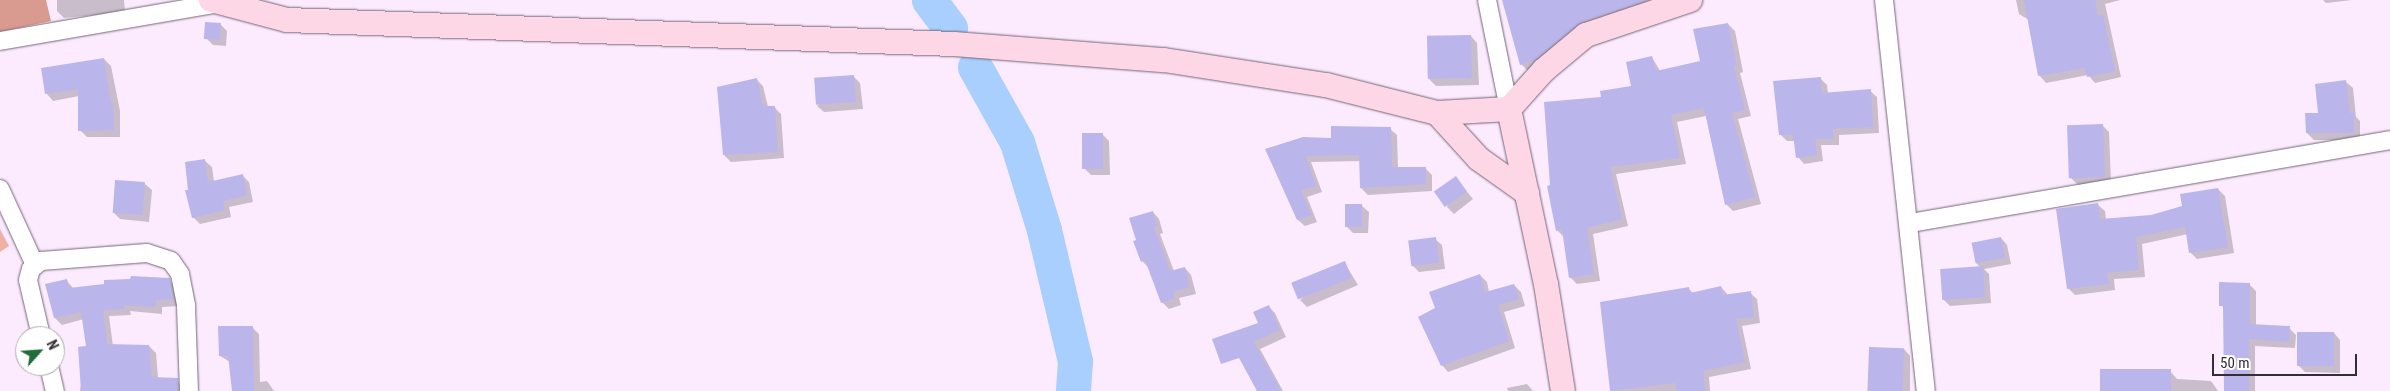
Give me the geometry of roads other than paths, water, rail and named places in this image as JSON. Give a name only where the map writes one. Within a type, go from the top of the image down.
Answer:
[{"type":"main road","points":[[215,2],[288,20],[954,44],[1164,60],[1326,85],[1437,113],[1509,109],[1544,70],[1586,35],[1690,0]]},
{"type":"main road","points":[[1509,109],[1563,391]]},
{"type":"main road","points":[[1437,113],[1479,159],[1526,193]]},
{"type":"street","points":[[1487,0],[1509,109]]},
{"type":"street","points":[[1884,0],[1910,223],[1926,391]]},
{"type":"street","points":[[0,41],[134,8],[215,2]]},
{"type":"street","points":[[1910,223],[2390,140]]},
{"type":"street","points":[[0,189],[35,265]]},
{"type":"street","points":[[40,326],[28,280],[35,265],[51,260],[147,253],[171,261],[180,274],[186,306],[190,391]]},
{"type":"street","points":[[51,376],[54,391]]},
{"type":"waterway","points":[[929,0],[950,28]]},
{"type":"waterway","points":[[975,67],[1017,142],[1044,230],[1075,361],[1073,391]]}]
